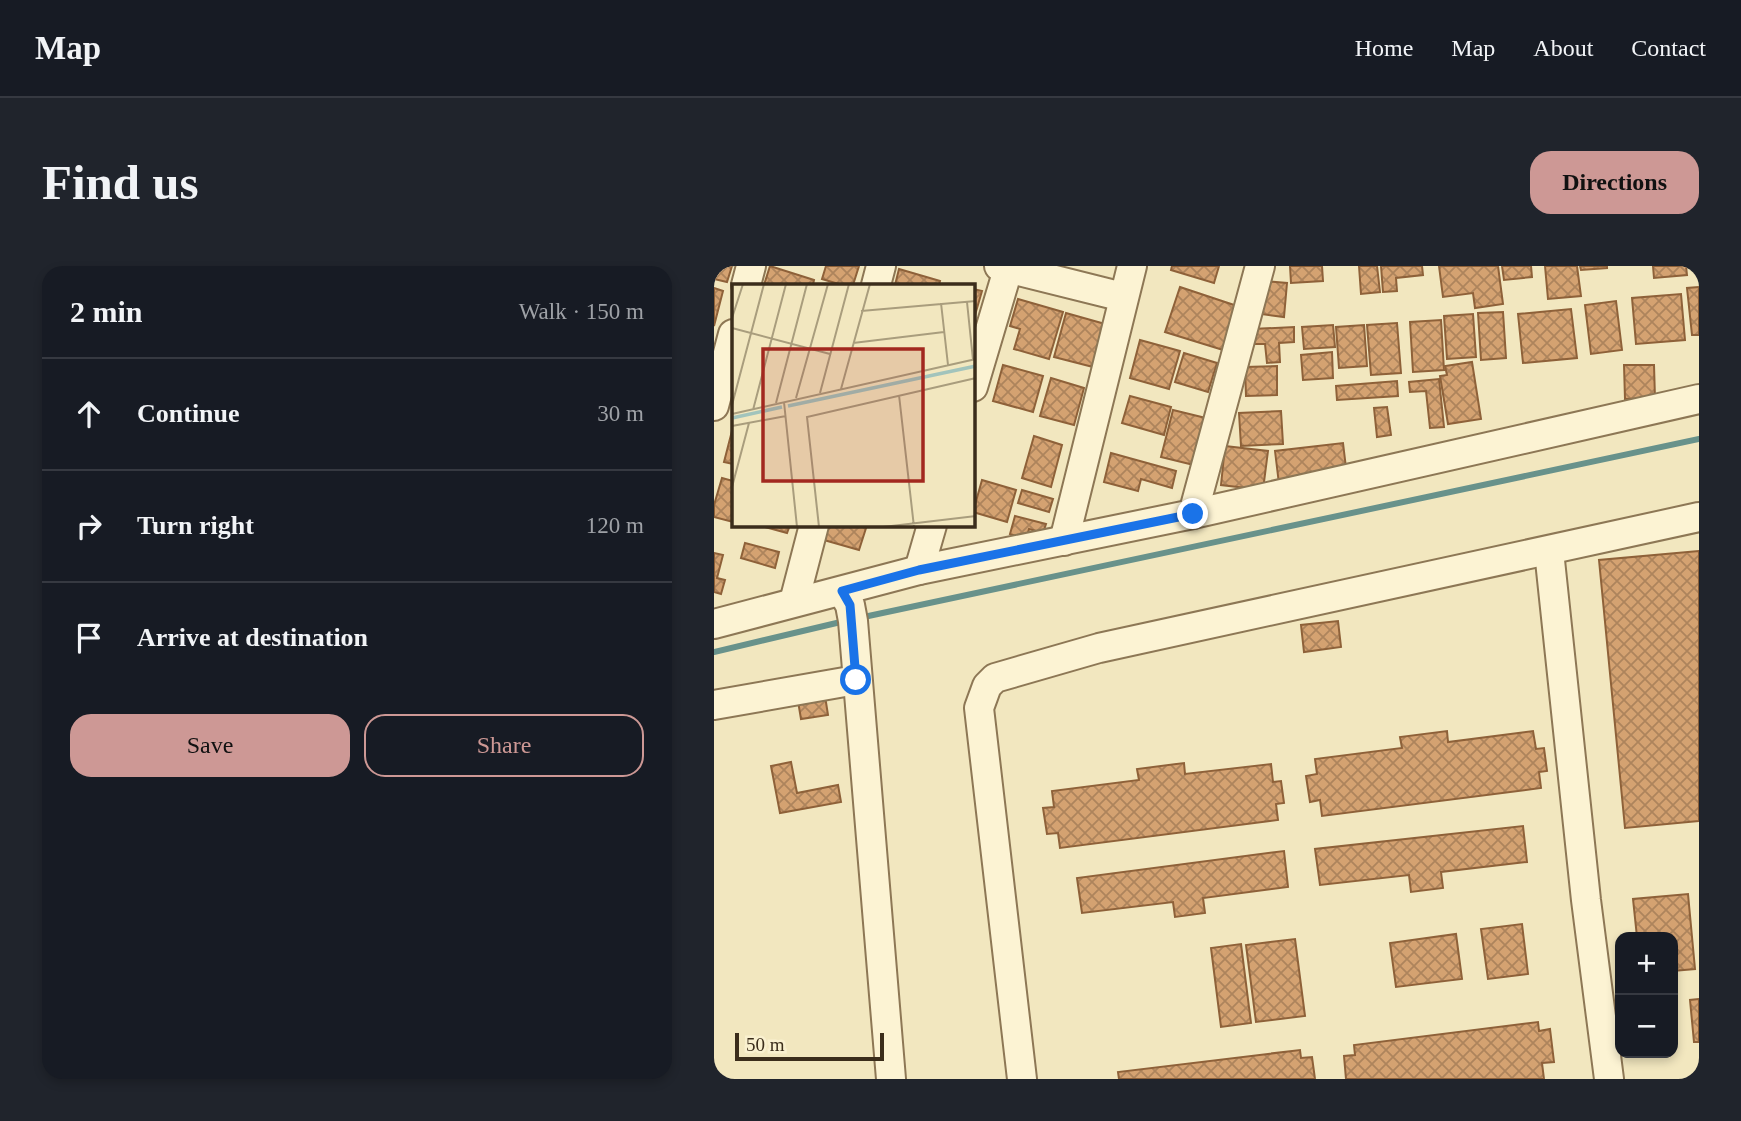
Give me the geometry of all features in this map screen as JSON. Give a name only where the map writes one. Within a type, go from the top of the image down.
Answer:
[{"type":"street","points":[[746,284],[751,266]]},
{"type":"street","points":[[876,284],[881,266]]},
{"type":"street","points":[[1064,541],[1132,266]]},
{"type":"street","points":[[1193,514],[1260,266]]},
{"type":"street","points":[[975,380],[1005,267],[1123,297]]},
{"type":"street","points":[[714,406],[732,338]]},
{"type":"street","points":[[714,624],[794,602],[846,598],[919,570],[1193,514],[1699,399]]},
{"type":"street","points":[[1022,1079],[979,708],[987,685],[995,678],[1099,648],[1699,517]]},
{"type":"street","points":[[794,602],[813,527]]},
{"type":"street","points":[[919,570],[931,527]]},
{"type":"street","points":[[1549,551],[1586,900],[1609,1079]]},
{"type":"street","points":[[846,598],[856,671],[891,1079]]},
{"type":"street","points":[[714,705],[856,671]]},
{"type":"building","points":[[714,266],[732,266],[727,282],[714,279]]},
{"type":"building","points":[[770,266],[814,280],[813,284],[764,284]]},
{"type":"building","points":[[826,266],[859,266],[853,284],[839,284],[822,279]]},
{"type":"building","points":[[1172,266],[1219,266],[1214,283],[1171,270]]},
{"type":"building","points":[[1290,266],[1322,266],[1323,281],[1291,283]]},
{"type":"building","points":[[1359,266],[1377,266],[1380,292],[1361,294]]},
{"type":"building","points":[[1381,266],[1422,266],[1423,275],[1396,278],[1397,291],[1383,292]]},
{"type":"building","points":[[1439,266],[1498,266],[1503,304],[1475,308],[1473,293],[1443,297]]},
{"type":"building","points":[[1502,266],[1531,266],[1532,277],[1504,280]]},
{"type":"building","points":[[1545,266],[1577,266],[1581,296],[1548,299]]},
{"type":"building","points":[[1580,266],[1607,266],[1607,268],[1581,270]]},
{"type":"building","points":[[1653,266],[1686,266],[1687,275],[1654,278]]},
{"type":"building","points":[[899,269],[940,281],[939,284],[895,284]]},
{"type":"building","points":[[1265,281],[1287,283],[1284,317],[1261,314]]},
{"type":"building","points":[[1180,287],[1237,306],[1223,350],[1165,332]]},
{"type":"building","points":[[1699,287],[1699,335],[1692,335],[1687,288]]},
{"type":"building","points":[[714,288],[723,291],[714,326]]},
{"type":"building","points":[[975,289],[982,291],[975,315]]},
{"type":"building","points":[[1681,294],[1685,340],[1636,344],[1632,298]]},
{"type":"building","points":[[1018,299],[1063,312],[1049,359],[1014,349],[1020,329],[1010,326]]},
{"type":"building","points":[[1616,301],[1622,350],[1591,354],[1585,305]]},
{"type":"building","points":[[1571,309],[1577,358],[1523,363],[1518,314]]},
{"type":"building","points":[[1503,312],[1506,358],[1481,360],[1478,313]]},
{"type":"building","points":[[1066,313],[1105,324],[1093,367],[1054,357]]},
{"type":"building","points":[[1473,314],[1476,357],[1447,359],[1444,316]]},
{"type":"building","points":[[1441,320],[1444,370],[1413,372],[1410,322]]},
{"type":"building","points":[[1397,323],[1401,373],[1371,375],[1367,325]]},
{"type":"building","points":[[1333,325],[1335,347],[1304,349],[1302,327]]},
{"type":"building","points":[[1364,325],[1367,366],[1339,368],[1336,327]]},
{"type":"building","points":[[1294,327],[1294,342],[1279,343],[1280,362],[1267,363],[1265,344],[1253,344],[1252,329]]},
{"type":"building","points":[[1140,340],[1180,351],[1169,389],[1130,378]]},
{"type":"building","points":[[1332,352],[1333,378],[1303,380],[1301,355]]},
{"type":"building","points":[[1184,353],[1217,363],[1208,392],[1175,382]]},
{"type":"building","points":[[1472,362],[1481,419],[1448,424],[1440,376],[1447,375],[1445,366]]},
{"type":"building","points":[[1003,365],[1043,376],[1033,412],[993,401]]},
{"type":"building","points":[[1624,365],[1654,365],[1655,398],[1625,399]]},
{"type":"building","points":[[1277,366],[1277,395],[1246,396],[1245,367]]},
{"type":"building","points":[[1051,378],[1084,388],[1074,425],[1040,416]]},
{"type":"building","points":[[1439,379],[1444,427],[1430,428],[1426,391],[1410,392],[1409,382]]},
{"type":"building","points":[[1397,381],[1398,396],[1337,400],[1336,386]]},
{"type":"building","points":[[1130,396],[1171,407],[1164,435],[1122,423]]},
{"type":"building","points":[[1387,407],[1391,435],[1377,437],[1374,408]]},
{"type":"building","points":[[1173,410],[1214,420],[1202,467],[1161,457]]},
{"type":"building","points":[[1281,411],[1283,444],[1241,446],[1239,413]]},
{"type":"building","points":[[732,431],[732,464],[724,462]]},
{"type":"building","points":[[1034,436],[1062,445],[1051,487],[1022,478]]},
{"type":"building","points":[[1343,443],[1347,476],[1279,484],[1275,451]]},
{"type":"building","points":[[1225,446],[1268,451],[1263,490],[1221,485]]},
{"type":"building","points":[[1111,453],[1176,471],[1172,488],[1141,479],[1138,491],[1104,482]]},
{"type":"building","points":[[722,478],[732,481],[732,522],[714,517],[714,505]]},
{"type":"building","points":[[982,480],[1016,490],[1007,522],[975,513]]},
{"type":"building","points":[[1022,490],[1053,499],[1049,512],[1018,503]]},
{"type":"building","points":[[1015,516],[1046,524],[1043,533],[1029,529],[1026,539],[1010,534]]},
{"type":"building","points":[[765,527],[789,527],[787,533]]},
{"type":"building","points":[[828,527],[866,527],[859,550],[824,540]]},
{"type":"building","points":[[745,543],[779,552],[775,568],[741,558]]},
{"type":"building","points":[[1699,551],[1699,821],[1625,828],[1599,560]]},
{"type":"building","points":[[714,553],[723,555],[717,578],[725,580],[721,594],[714,592]]},
{"type":"building","points":[[1338,621],[1341,647],[1304,652],[1301,625]]},
{"type":"building","points":[[825,696],[828,715],[801,719],[798,701]]},
{"type":"building","points":[[1447,731],[1448,742],[1533,731],[1536,749],[1544,748],[1547,771],[1539,772],[1541,788],[1322,816],[1320,800],[1310,802],[1306,776],[1317,774],[1315,759],[1402,748],[1400,737]]},
{"type":"building","points":[[791,762],[797,793],[838,785],[841,802],[780,813],[771,766]]},
{"type":"building","points":[[1184,763],[1185,774],[1271,764],[1273,782],[1281,781],[1284,803],[1276,804],[1278,820],[1060,848],[1058,833],[1047,834],[1043,808],[1054,807],[1052,791],[1139,780],[1137,769]]},
{"type":"building","points":[[1523,826],[1527,862],[1441,872],[1443,888],[1411,892],[1409,875],[1320,885],[1315,849]]},
{"type":"building","points":[[1284,851],[1288,887],[1203,898],[1205,913],[1175,917],[1173,902],[1082,913],[1077,878]]},
{"type":"building","points":[[1688,894],[1695,969],[1678,971],[1678,932],[1636,932],[1633,899]]},
{"type":"building","points":[[1522,924],[1528,974],[1488,979],[1481,929]]},
{"type":"building","points":[[1456,934],[1462,979],[1396,987],[1390,943]]},
{"type":"building","points":[[1295,939],[1305,1016],[1256,1022],[1246,945]]},
{"type":"building","points":[[1241,944],[1251,1023],[1221,1027],[1211,948]]},
{"type":"building","points":[[1699,999],[1699,1042],[1694,1042],[1690,1000]]},
{"type":"building","points":[[1538,1022],[1539,1031],[1550,1029],[1554,1062],[1542,1063],[1544,1079],[1346,1079],[1344,1056],[1355,1055],[1354,1045]]},
{"type":"building","points":[[1300,1050],[1301,1058],[1312,1057],[1315,1079],[1119,1079],[1118,1072]]},
{"type":"waterway","points":[[859,618],[1699,439]]},
{"type":"waterway","points":[[714,652],[845,621]]},
{"type":"route","points":[[856,680],[850,605],[842,591],[919,570],[1193,514]]}]
